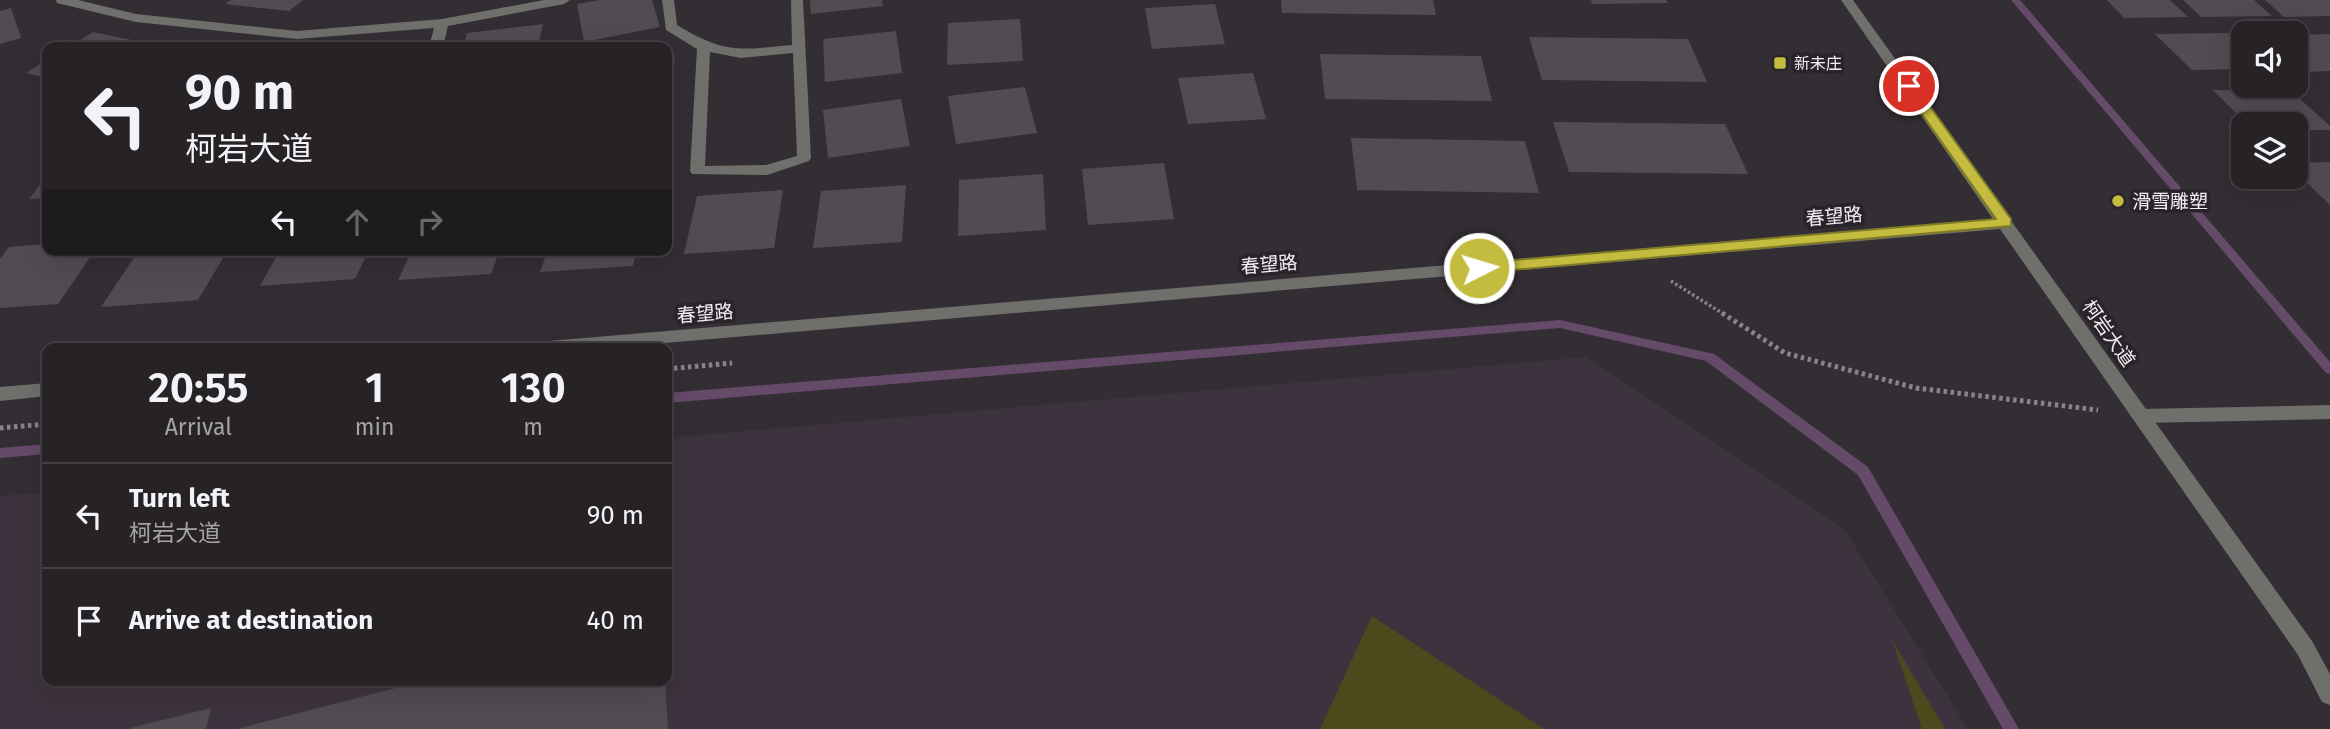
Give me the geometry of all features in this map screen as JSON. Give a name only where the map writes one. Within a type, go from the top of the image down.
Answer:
[{"type":"street","points":[[62,0],[136,18],[297,35],[442,23],[564,0]]},
{"type":"street","points":[[668,0],[671,27],[704,47],[741,54],[797,48]]},
{"type":"street","points":[[704,47],[697,171],[766,170],[804,158],[797,48],[797,0]]},
{"type":"street","name":"柯岩大道","points":[[1847,0],[2305,648],[2330,695]]},
{"type":"street","points":[[437,42],[442,23]]},
{"type":"street","name":"春望路","points":[[595,343],[2006,222]]},
{"type":"street","points":[[0,394],[42,390]]},
{"type":"street","points":[[2142,416],[2330,412]]},
{"type":"path","points":[[1670,280],[1785,353],[1916,388],[2142,416]]},
{"type":"path","points":[[672,369],[736,363]]},
{"type":"path","points":[[0,428],[42,424]]},
{"type":"shaded area","points":[[1587,357],[1845,530],[1968,729],[0,729],[0,496],[42,492],[42,686],[672,686],[672,438]]},
{"type":"shaded area","points":[[1372,616],[1544,729],[1320,729]]},
{"type":"shaded area","points":[[1892,640],[1945,729],[1922,729]]},
{"type":"building","points":[[231,0],[303,0],[289,11],[225,4]]},
{"type":"building","points":[[600,0],[652,0],[660,27],[584,42],[577,4]]},
{"type":"building","points":[[810,0],[882,0],[883,6],[811,14]]},
{"type":"building","points":[[1281,0],[1433,0],[1436,15],[1282,13]]},
{"type":"building","points":[[1591,0],[1666,0],[1668,3],[1592,4]]},
{"type":"building","points":[[2107,0],[2170,0],[2188,17],[2124,18]]},
{"type":"building","points":[[2183,0],[2254,0],[2272,16],[2201,17]]},
{"type":"building","points":[[2265,0],[2330,0],[2330,16],[2284,17]]},
{"type":"building","points":[[1215,4],[1225,44],[1152,49],[1145,8]]},
{"type":"building","points":[[11,8],[21,38],[0,44],[0,11]]},
{"type":"building","points":[[1020,19],[1023,61],[947,65],[948,23]]},
{"type":"building","points":[[543,24],[539,42],[464,42],[467,33]]},
{"type":"building","points":[[896,31],[902,73],[825,82],[823,39]]},
{"type":"building","points":[[93,32],[141,42],[77,42]]},
{"type":"building","points":[[2228,33],[2231,36],[2231,69],[2192,70],[2155,34]]},
{"type":"building","points":[[2330,34],[2330,71],[2308,72],[2308,35]]},
{"type":"building","points":[[1529,37],[1688,39],[1707,82],[1542,80]]},
{"type":"building","points":[[1320,54],[1481,56],[1492,101],[1325,99]]},
{"type":"building","points":[[672,57],[675,57],[672,90]]},
{"type":"building","points":[[42,63],[42,77],[26,73]]},
{"type":"building","points":[[1253,73],[1266,119],[1188,124],[1178,78]]},
{"type":"building","points":[[1025,87],[1037,133],[956,144],[948,96]]},
{"type":"building","points":[[2213,90],[2231,90],[2231,98],[2299,98],[2330,126],[2330,130],[2308,130],[2308,112],[2235,112]]},
{"type":"building","points":[[901,99],[910,146],[828,158],[823,110]]},
{"type":"building","points":[[1553,122],[1725,124],[1748,174],[1569,172]]},
{"type":"building","points":[[1351,138],[1525,141],[1539,193],[1357,190]]},
{"type":"building","points":[[2330,162],[2330,205],[2308,184],[2308,163]]},
{"type":"building","points":[[1164,163],[1174,219],[1088,225],[1082,169]]},
{"type":"building","points":[[1043,174],[1046,230],[958,236],[959,180]]},
{"type":"building","points":[[42,182],[42,198],[29,199]]},
{"type":"building","points":[[906,185],[902,242],[813,248],[821,191]]},
{"type":"building","points":[[783,190],[774,248],[684,254],[697,196]]},
{"type":"building","points":[[42,244],[42,256],[91,256],[58,304],[0,308],[0,259],[9,247]]},
{"type":"building","points":[[135,256],[224,256],[198,300],[101,307]]},
{"type":"building","points":[[277,256],[366,256],[355,279],[260,286]]},
{"type":"building","points":[[409,256],[498,256],[491,274],[398,280]]},
{"type":"building","points":[[546,256],[636,256],[633,266],[540,272]]},
{"type":"building","points":[[404,686],[665,686],[668,729],[237,729]]},
{"type":"building","points":[[211,708],[206,729],[130,729],[130,728]]},
{"type":"waterway","points":[[2015,0],[2330,370]]},
{"type":"waterway","points":[[672,398],[1560,324],[1710,357],[1863,471],[2011,729]]},
{"type":"waterway","points":[[0,453],[42,449]]},
{"type":"place","name":"新未庄","points":[[1780,63]]},
{"type":"place","name":"滑雪雕塑","points":[[2118,201]]},
{"type":"route","points":[[1479,268],[2006,222],[1909,86]]}]
